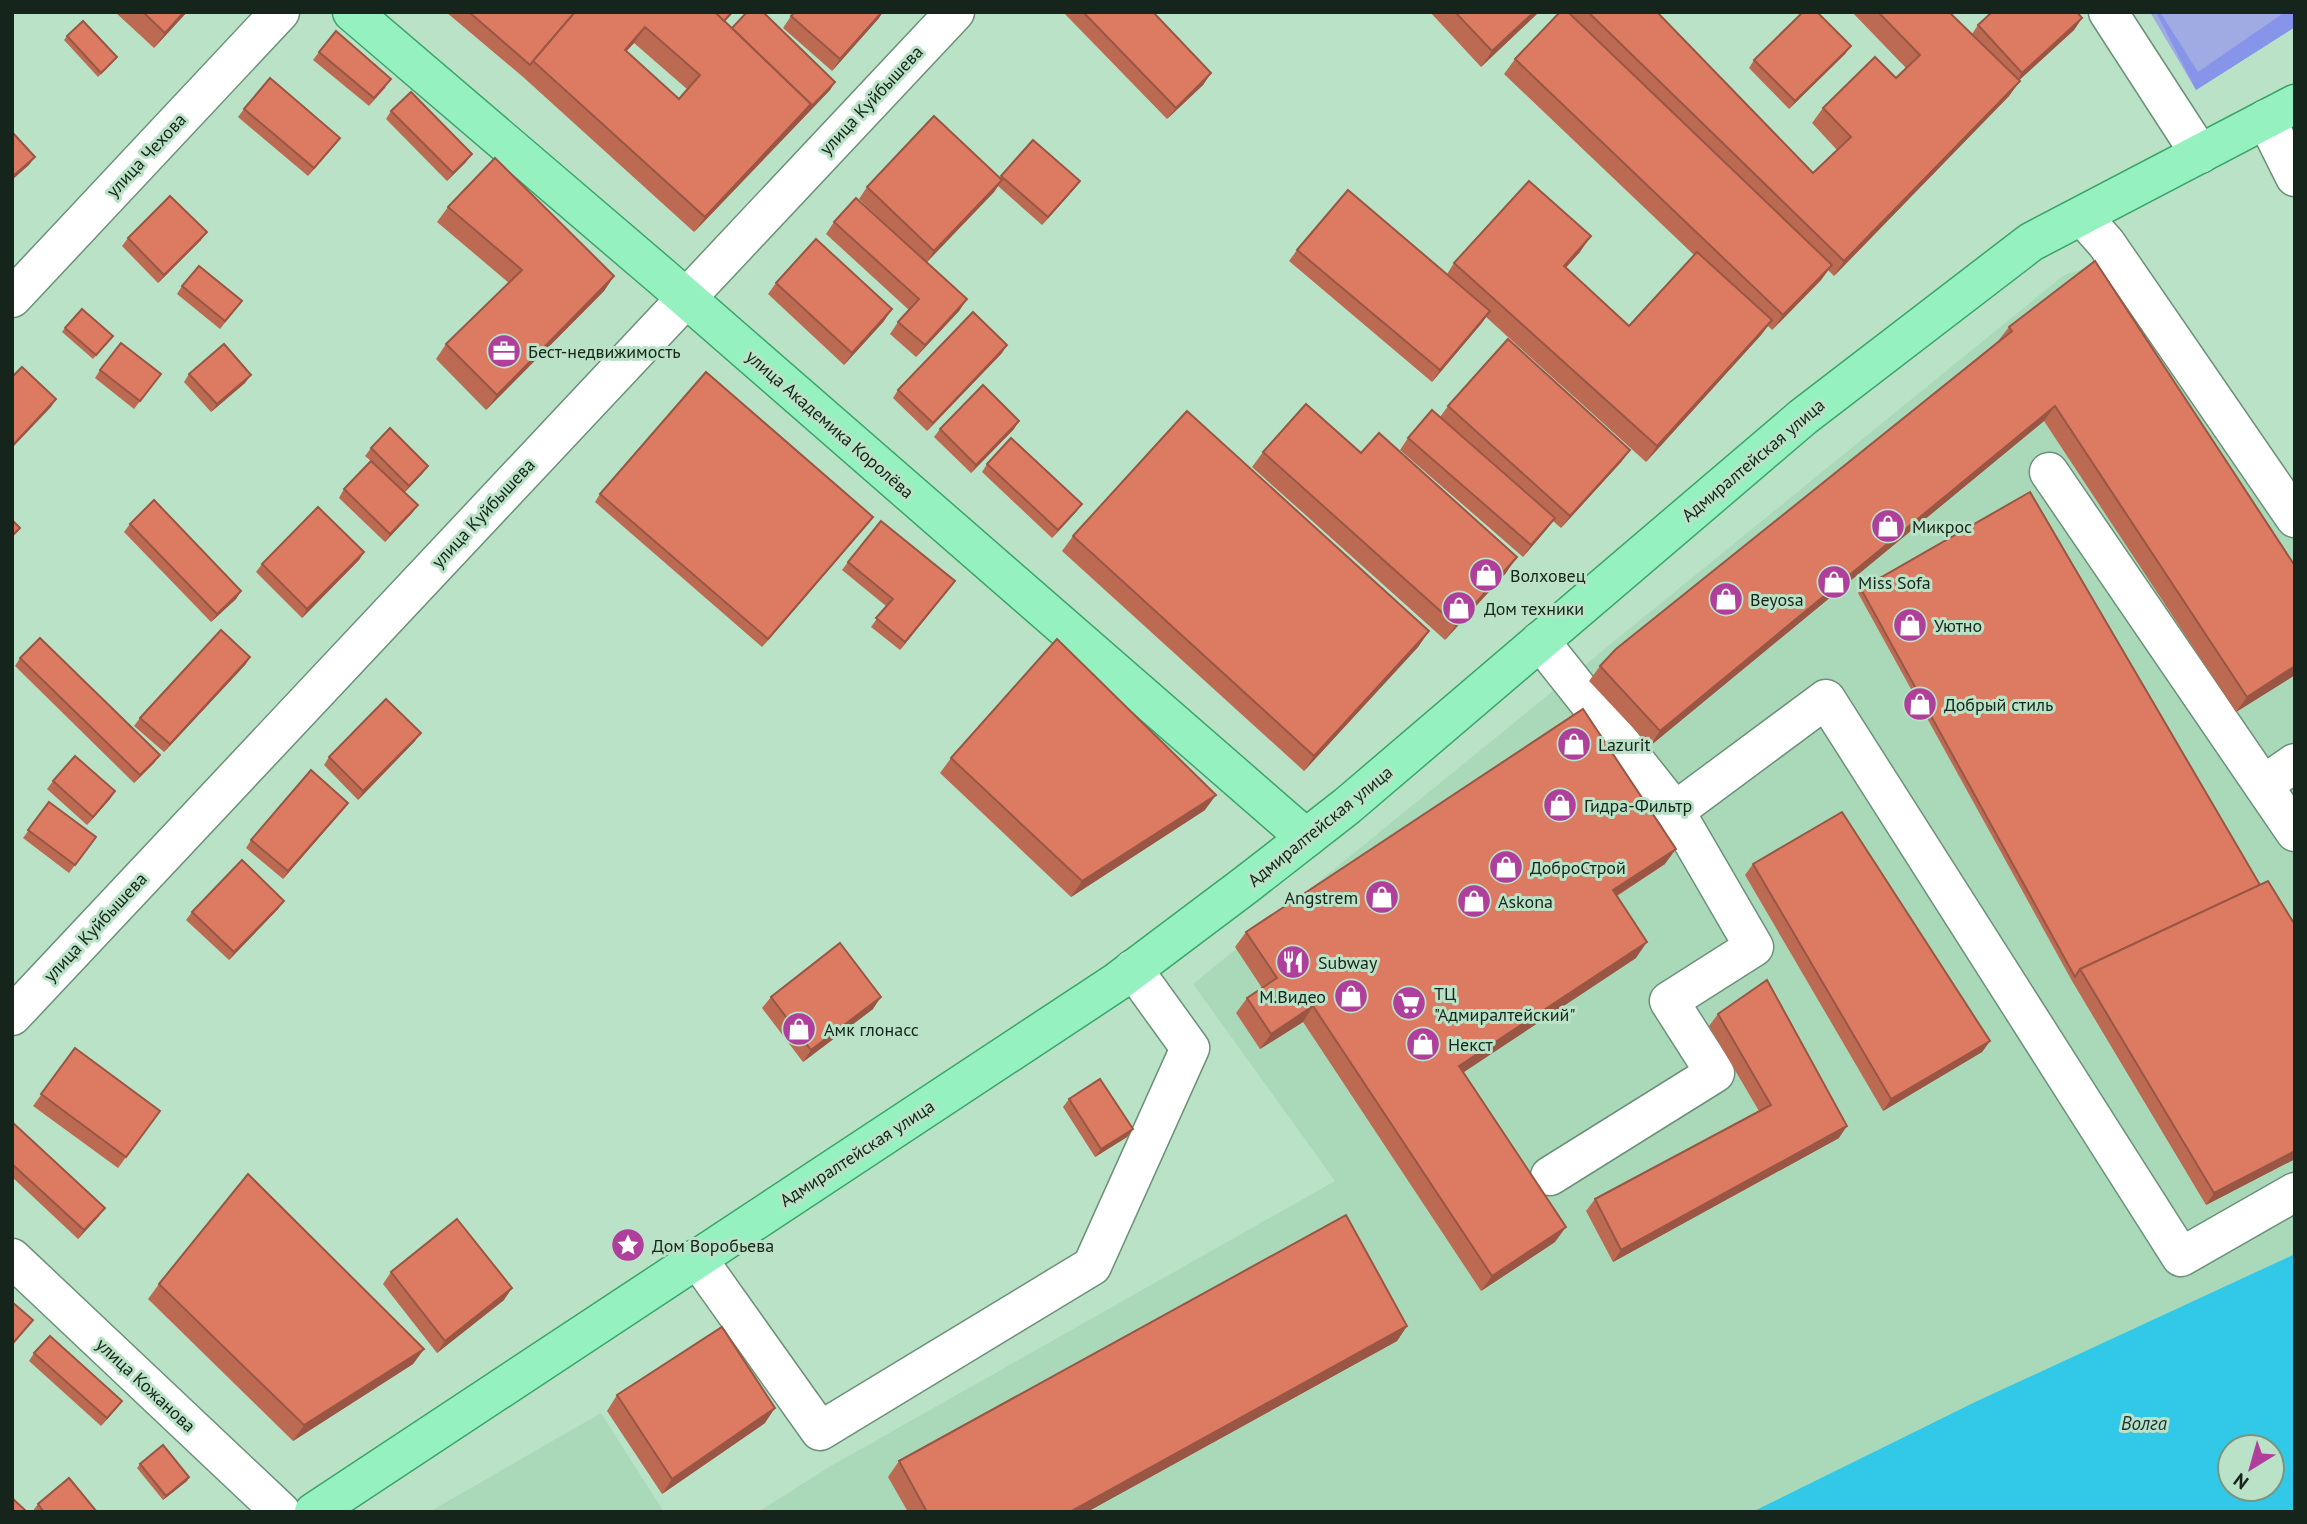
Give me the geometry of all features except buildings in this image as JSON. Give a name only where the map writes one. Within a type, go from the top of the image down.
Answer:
[{"type":"main road","name":"улица Академика Королёва","points":[[352,12],[1306,838]]},
{"type":"main road","name":"Адмиралтейская улица","points":[[314,1512],[1133,969],[1347,806],[1803,416],[2031,242],[2280,112]]},
{"type":"street","name":"улица Чехова","points":[[12,298],[280,12]]},
{"type":"street","name":"улица Куйбышева","points":[[12,1016],[955,12]]},
{"type":"street","points":[[2108,12],[2200,154]]},
{"type":"street","points":[[2280,112],[2295,177]]},
{"type":"street","points":[[2082,216],[2106,243],[2295,518]]},
{"type":"street","points":[[2049,472],[2295,832]]},
{"type":"street","points":[[1540,641],[1675,811],[1754,947],[1669,1002],[1715,1073],[1549,1176]]},
{"type":"street","points":[[1675,811],[1826,699],[2180,1257],[2295,1192]]},
{"type":"street","points":[[2263,785],[2295,763]]},
{"type":"street","points":[[697,1258],[820,1431],[1092,1266],[1190,1048],[1133,969]]},
{"type":"street","name":"улица Кожанова","points":[[12,1258],[281,1512]]},
{"type":"shaded area","points":[[2150,12],[2295,12],[2295,27],[2196,90]]},
{"type":"shaded area","points":[[2156,12],[2160,12],[2198,72],[2285,12],[2295,12],[2295,27],[2196,90]]},
{"type":"shaded area","points":[[2110,260],[2295,525],[2295,1254],[1975,1402],[1752,1512],[758,1512],[829,1467],[1335,1181],[1193,984],[2064,275]]},
{"type":"shaded area","points":[[601,1413],[664,1512],[429,1512]]},
{"type":"water","name":"Волга","points":[[2295,1254],[2295,1512],[1752,1512],[1975,1402]]},
{"type":"place","name":"Бест-недвижимость","points":[[504,351]]},
{"type":"place","name":"Микрос","points":[[1888,526]]},
{"type":"place","name":"Волховец","points":[[1486,575]]},
{"type":"place","name":"Miss Sofa","points":[[1834,582]]},
{"type":"place","name":"Beyosa","points":[[1726,599]]},
{"type":"place","name":"Дом техники","points":[[1459,608]]},
{"type":"place","name":"Уютно","points":[[1910,625]]},
{"type":"place","name":"Добрый стиль","points":[[1920,704]]},
{"type":"place","name":"Lazurit","points":[[1574,744]]},
{"type":"place","name":"Гидра-Фильтр","points":[[1560,805]]},
{"type":"place","name":"ДоброСтрой","points":[[1506,867]]},
{"type":"place","name":"Angstrem","points":[[1382,897]]},
{"type":"place","name":"Askona","points":[[1474,901]]},
{"type":"place","name":"Subway","points":[[1293,962]]},
{"type":"place","name":"М.Видео","points":[[1351,996]]},
{"type":"place","name":"ТЦ \"Адмиралтейский\"","points":[[1409,1003]]},
{"type":"place","name":"Амк глонасс","points":[[799,1029]]},
{"type":"place","name":"Некст","points":[[1423,1044]]},
{"type":"place","name":"Дом Воробьева","points":[[628,1245]]}]
